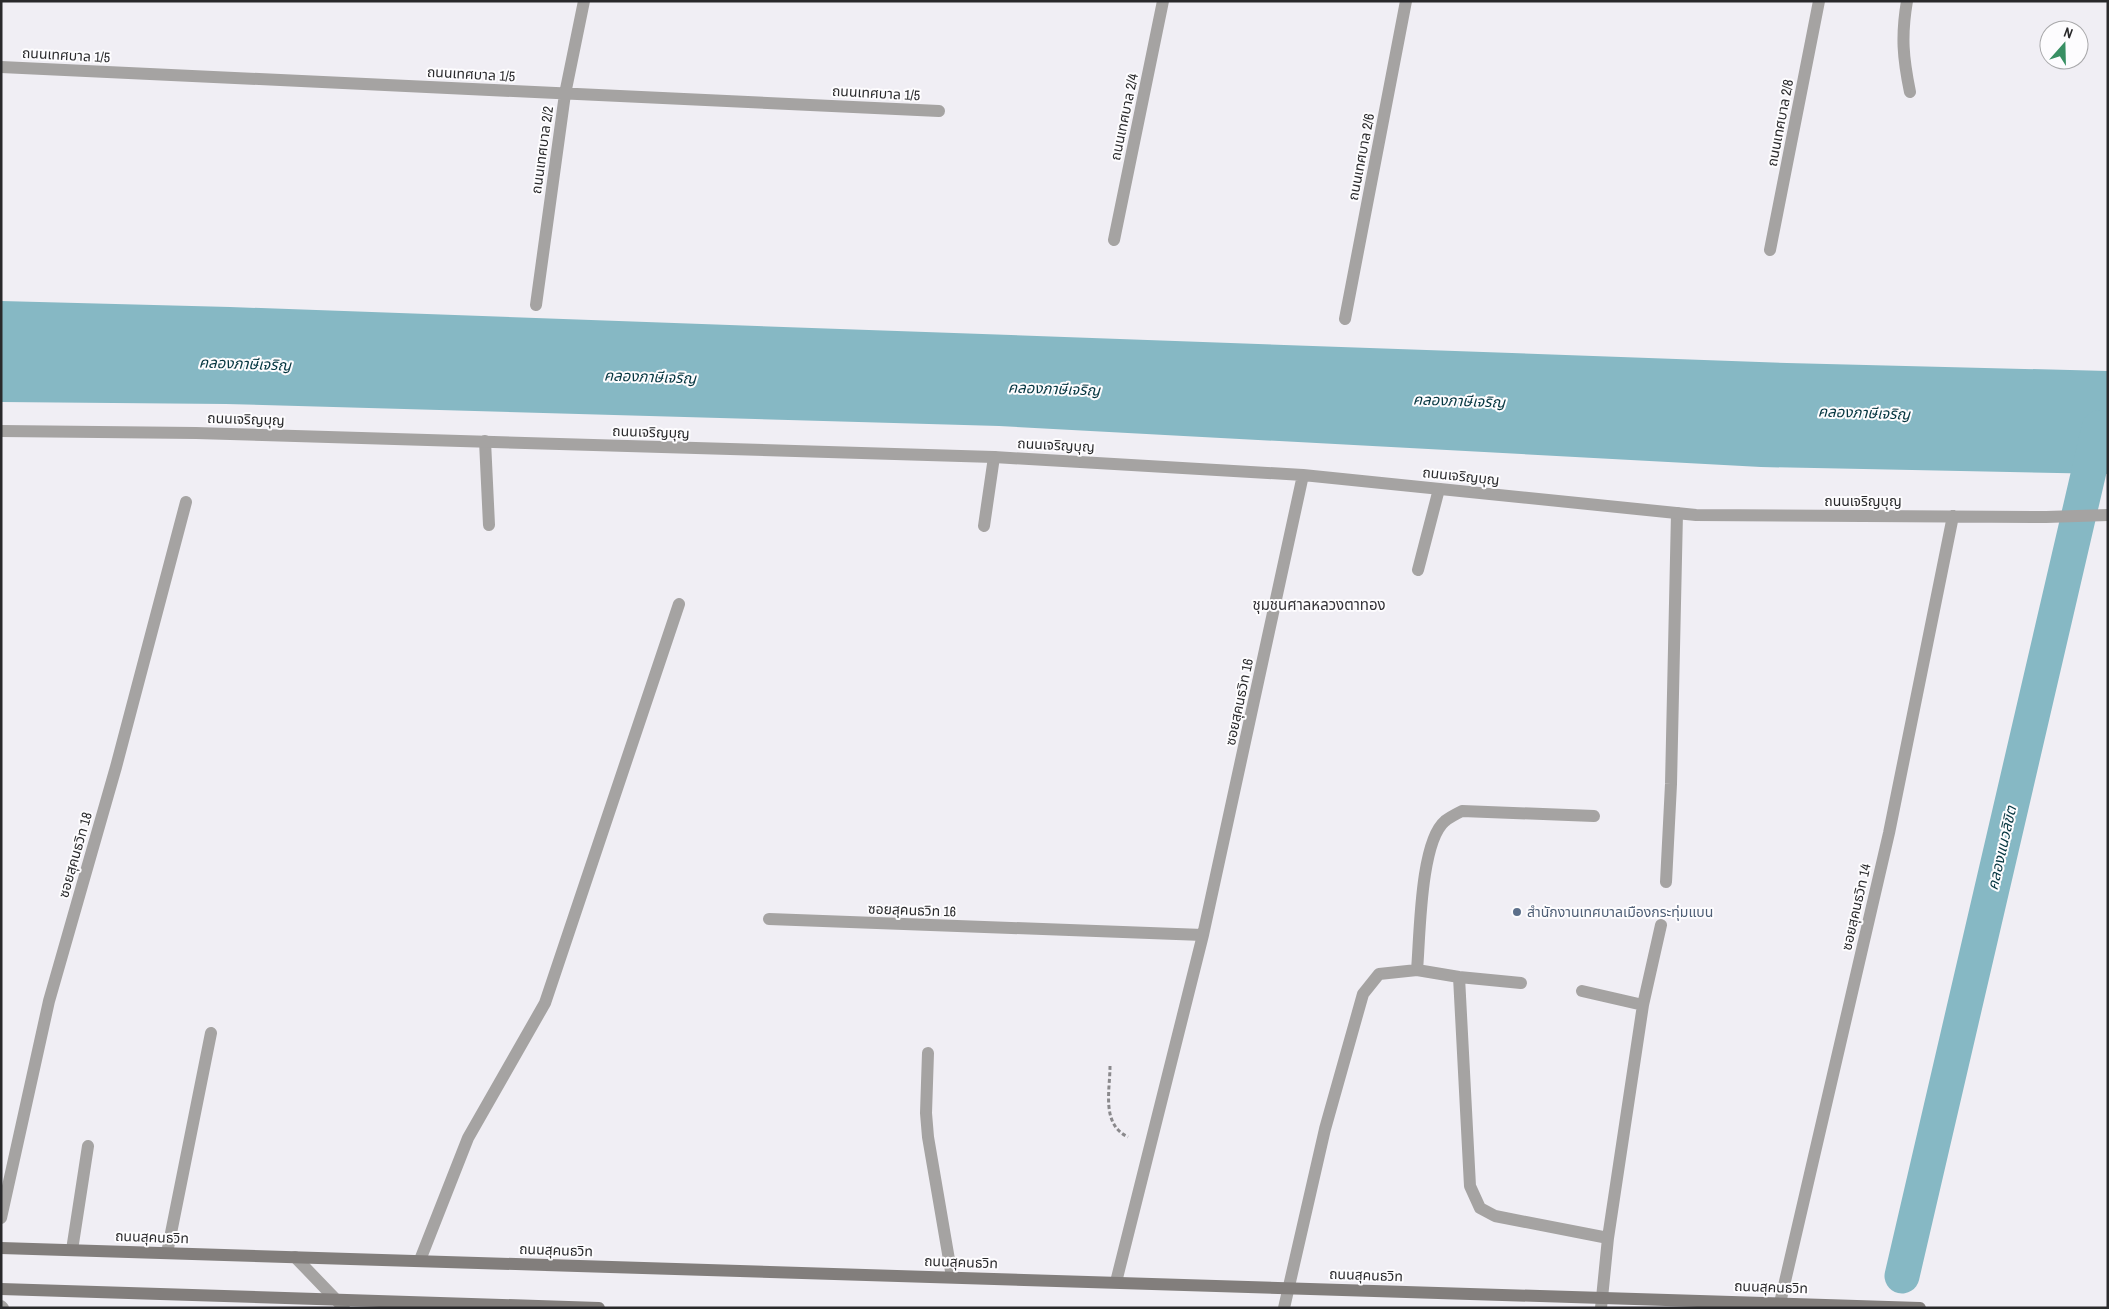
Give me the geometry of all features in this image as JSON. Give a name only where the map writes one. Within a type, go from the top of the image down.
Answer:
[{"type":"main road","name":"ถนนสุคนธวิท","points":[[1,1248],[1288,1287],[1601,1302],[1780,1303],[1920,1308]]},
{"type":"main road","points":[[1,1289],[599,1308]]},
{"type":"street","name":"ถนนเทศบาล 2/2","points":[[536,305],[565,94],[584,1]]},
{"type":"street","name":"ถนนเทศบาล 2/4","points":[[1114,240],[1163,1]]},
{"type":"street","name":"ถนนเทศบาล 2/6","points":[[1345,319],[1406,1]]},
{"type":"street","name":"ถนนเทศบาล 2/8","points":[[1770,250],[1819,1]]},
{"type":"street","points":[[1907,1],[1902,30],[1902,55],[1910,92]]},
{"type":"street","name":"ถนนเทศบาล 1/5","points":[[1,68],[939,111]]},
{"type":"street","name":"ถนนเจริญบุญ","points":[[1,431],[196,433],[994,457],[1303,475],[1677,513],[2046,517],[2108,515]]},
{"type":"street","points":[[486,442],[489,525]]},
{"type":"street","points":[[984,526],[994,457]]},
{"type":"street","name":"ซอยสุคนธวิท 16","points":[[1116,1282],[1203,935],[1303,475]]},
{"type":"street","points":[[1418,570],[1439,489]]},
{"type":"street","name":"ซอยสุคนธวิท 18","points":[[1,1218],[49,1001],[116,768],[186,502]]},
{"type":"street","points":[[1666,882],[1671,784],[1677,513]]},
{"type":"street","name":"ซอยสุคนธวิท 14","points":[[1780,1303],[1889,833],[1953,516]]},
{"type":"street","points":[[420,1260],[468,1138],[545,1003],[680,604]]},
{"type":"street","points":[[1417,970],[1425,872],[1432,842],[1444,821],[1462,811],[1594,816]]},
{"type":"street","name":"ซอยสุคนธวิท 16","points":[[769,919],[1203,935]]},
{"type":"street","points":[[1601,1302],[1608,1238],[1642,1005],[1661,925]]},
{"type":"street","points":[[1284,1308],[1325,1130],[1363,994],[1379,974],[1417,970],[1459,977],[1521,983]]},
{"type":"street","points":[[1459,977],[1470,1186],[1480,1208],[1496,1216],[1608,1238]]},
{"type":"street","points":[[1582,992],[1642,1005]]},
{"type":"street","points":[[168,1253],[210,1033]]},
{"type":"street","points":[[928,1053],[926,1114],[928,1137],[952,1277]]},
{"type":"street","points":[[72,1250],[88,1146]]},
{"type":"street","points":[[295,1257],[344,1308]]},
{"type":"path","points":[[1110,1066],[1109,1118],[1123,1135],[1150,1148]]},
{"type":"water","name":"คลองภาษีเจริญ","points":[[1,301],[230,307],[1787,363],[2108,371],[2108,474],[1761,467],[999,426],[226,404],[1,402]]},
{"type":"waterway","name":"คลองแนวลิขิต","points":[[1902,1276],[2099,428]]},
{"type":"place","name":"สำนักงานเทศบาลเมืองกระทุ่มแบน","points":[[1517,912]]},
{"type":"district","name":"ชุมชนศาลหลวงตาทอง","points":[[1319,605]]}]
